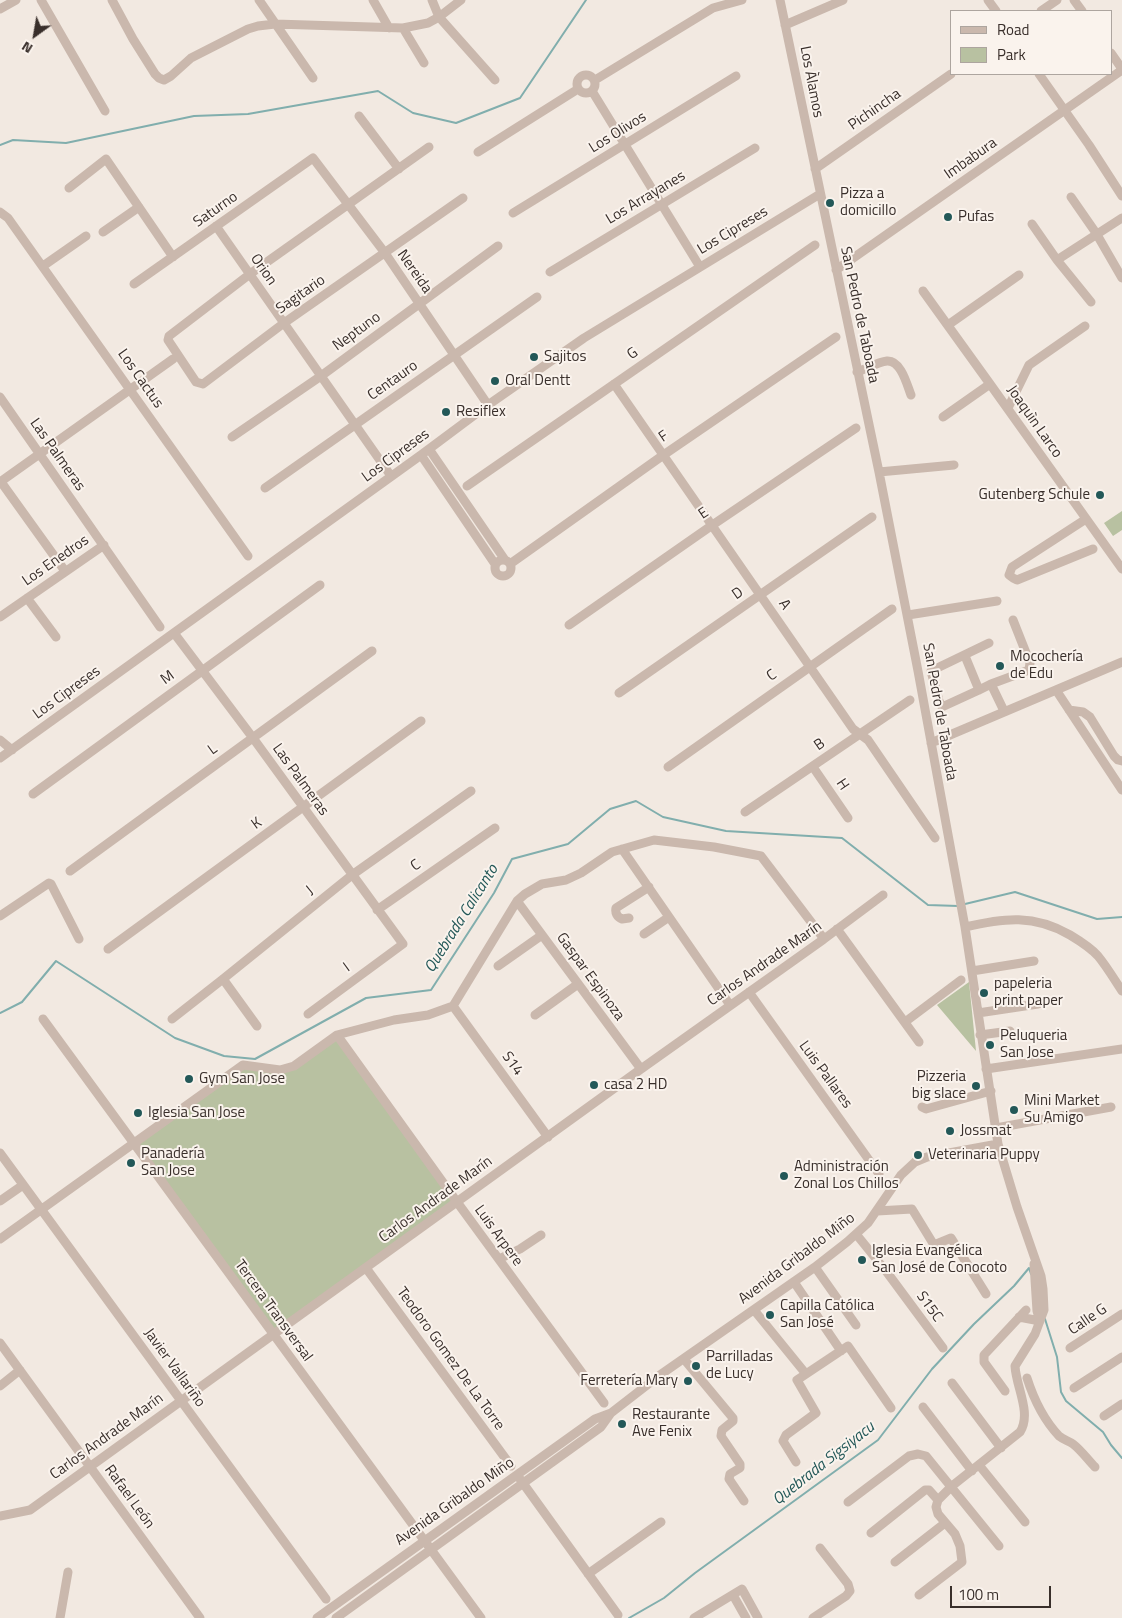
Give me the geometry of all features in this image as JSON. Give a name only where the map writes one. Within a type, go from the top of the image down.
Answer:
[{"type":"street","points":[[0,9],[16,0]]},
{"type":"street","points":[[41,0],[105,111]]},
{"type":"street","points":[[112,0],[133,39],[156,74],[162,79],[171,76],[191,58],[248,28],[275,24],[403,28],[428,23],[461,0]]},
{"type":"street","points":[[259,0],[313,78]]},
{"type":"street","points":[[373,0],[388,28]]},
{"type":"street","points":[[432,0],[439,17],[495,80]]},
{"type":"street","points":[[595,80],[713,8],[742,0]]},
{"type":"street","name":"Los Àlamos","points":[[780,0],[814,169]]},
{"type":"street","points":[[786,25],[843,0]]},
{"type":"street","points":[[1042,10],[1057,0]]},
{"type":"street","points":[[403,28],[424,63]]},
{"type":"street","points":[[1112,54],[1122,69]]},
{"type":"street","name":"Imbabura","points":[[836,270],[1065,111],[1122,69]]},
{"type":"street","points":[[591,75],[595,80],[596,86],[592,91],[583,93],[578,88],[578,80],[582,76],[591,75]]},
{"type":"street","name":"Pichincha","points":[[814,169],[950,75]]},
{"type":"street","points":[[1040,75],[1122,196]]},
{"type":"street","name":"Los Olivos","points":[[513,214],[736,76]]},
{"type":"street","points":[[478,152],[578,88]]},
{"type":"street","points":[[592,91],[700,267]]},
{"type":"street","points":[[359,116],[398,169]]},
{"type":"street","points":[[250,274],[429,147]]},
{"type":"street","name":"Los Arrayanes","points":[[550,272],[755,148]]},
{"type":"street","name":"Nereida","points":[[313,158],[385,253],[488,405]]},
{"type":"street","name":"Saturno","points":[[134,284],[313,158]]},
{"type":"street","points":[[70,188],[106,159],[173,257]]},
{"type":"street","name":"San Pedro de Taboada","points":[[814,169],[908,615],[965,927],[998,1144],[1043,1289],[1044,1310],[1035,1334],[1015,1366],[1024,1413]]},
{"type":"street","name":"Los Cipreses","points":[[0,758],[488,405],[584,338],[820,194]]},
{"type":"street","points":[[1071,197],[1096,233],[1122,278]]},
{"type":"street","name":"Sagitario","points":[[250,274],[169,336],[168,340],[196,382],[203,384],[284,323],[463,198]]},
{"type":"street","points":[[104,232],[139,207]]},
{"type":"street","name":"Los Cactus","points":[[0,212],[8,218],[43,266],[248,556]]},
{"type":"street","points":[[1057,260],[1096,233],[1122,218]]},
{"type":"street","points":[[1032,224],[1057,260],[1091,302]]},
{"type":"street","name":"Orion","points":[[216,226],[391,476]]},
{"type":"street","points":[[43,266],[86,236]]},
{"type":"street","name":"G","points":[[467,486],[815,245]]},
{"type":"street","name":"Neptuno","points":[[232,437],[321,376],[498,246]]},
{"type":"street","points":[[948,326],[1020,275]]},
{"type":"street","name":"Joaquìn Larco","points":[[922,292],[1008,408],[1122,569]]},
{"type":"street","name":"Centauro","points":[[265,488],[537,297]]},
{"type":"street","points":[[1008,408],[1029,365],[1085,326]]},
{"type":"street","name":"F","points":[[507,562],[836,337]]},
{"type":"street","points":[[65,572],[0,482],[173,359]]},
{"type":"street","points":[[857,372],[886,361],[891,362],[899,368],[911,395]]},
{"type":"street","name":"A","points":[[614,384],[853,730],[868,740],[935,838]]},
{"type":"street","points":[[943,417],[990,384]]},
{"type":"street","name":"Las Palmeras","points":[[0,397],[160,627]]},
{"type":"street","name":"E","points":[[569,625],[856,428]]},
{"type":"street","points":[[421,455],[495,564],[495,571],[502,576],[510,572],[507,562],[429,449]]},
{"type":"street","points":[[879,472],[954,465]]},
{"type":"street","name":"D","points":[[619,693],[872,517]]},
{"type":"street","points":[[1086,519],[1012,567],[1009,575],[1018,580],[1093,549]]},
{"type":"street","name":"Los Enedros","points":[[0,617],[104,545]]},
{"type":"street","points":[[495,564],[499,560],[507,562]]},
{"type":"street","name":"M","points":[[32,794],[320,585]]},
{"type":"street","points":[[28,598],[56,637]]},
{"type":"street","points":[[908,615],[997,601]]},
{"type":"street","name":"C","points":[[668,767],[892,609]]},
{"type":"street","points":[[989,643],[931,671],[938,701],[942,707],[1030,668],[1030,663],[1013,620]]},
{"type":"street","name":"Las Palmeras","points":[[174,633],[403,944]]},
{"type":"street","name":"L","points":[[70,871],[372,651]]},
{"type":"street","points":[[965,656],[979,690]]},
{"type":"street","points":[[931,743],[1122,662]]},
{"type":"street","points":[[992,684],[1004,711]]},
{"type":"street","points":[[1056,690],[1122,790]]},
{"type":"street","name":"B","points":[[745,812],[910,700]]},
{"type":"street","points":[[1069,710],[1083,712],[1090,717],[1114,756],[1122,761]]},
{"type":"street","name":"K","points":[[108,949],[421,721]]},
{"type":"street","points":[[0,740],[12,750]]},
{"type":"street","name":"H","points":[[813,767],[848,818]]},
{"type":"street","name":"J","points":[[172,1019],[224,980],[352,875],[471,791]]},
{"type":"street","name":"C","points":[[377,910],[496,828]]},
{"type":"street","points":[[0,1239],[242,1065],[280,1070],[294,1066],[337,1035],[394,1020],[428,1015],[454,1006],[517,901],[542,884],[566,880],[581,873],[612,852],[654,840],[714,847],[762,856],[824,939]]},
{"type":"street","points":[[622,849],[670,917],[688,951],[730,1005]]},
{"type":"street","points":[[0,916],[48,882],[52,884],[79,939]]},
{"type":"street","points":[[629,918],[622,920],[618,917],[616,908],[649,887]]},
{"type":"street","name":"Carlos Andrade Marín","points":[[0,1516],[30,1510],[883,895]]},
{"type":"street","name":"Gaspar Espinoza","points":[[517,901],[641,1069]]},
{"type":"street","points":[[644,934],[670,917]]},
{"type":"street","points":[[965,927],[993,921],[1016,919],[1041,922],[1058,928],[1084,943],[1097,954],[1122,991]]},
{"type":"street","points":[[837,929],[919,1042]]},
{"type":"street","points":[[498,966],[542,935]]},
{"type":"street","name":"I","points":[[308,1014],[403,944]]},
{"type":"street","points":[[972,971],[1034,961]]},
{"type":"street","points":[[224,980],[258,1026]]},
{"type":"street","points":[[905,1022],[961,980]]},
{"type":"street","points":[[535,1015],[578,984]]},
{"type":"street","name":"Luis Pallares","points":[[749,992],[879,1174]]},
{"type":"street","points":[[978,1013],[1038,1004]]},
{"type":"street","name":"S14","points":[[454,1006],[548,1137]]},
{"type":"street","name":"Tercera Transversal","points":[[43,1019],[481,1618]]},
{"type":"street","points":[[980,1035],[1010,1031]]},
{"type":"street","name":"Luis Arpere","points":[[337,1035],[604,1403]]},
{"type":"street","points":[[986,1069],[1122,1049]]},
{"type":"street","points":[[922,1107],[926,1109],[990,1091]]},
{"type":"street","points":[[996,1128],[1111,1107]]},
{"type":"street","name":"Avenida Gribaldo Miño","points":[[317,1618],[595,1419],[611,1413],[815,1267],[868,1223],[900,1175],[915,1162],[927,1157],[998,1144]]},
{"type":"street","name":"Javier Vallariño","points":[[0,1153],[326,1599]]},
{"type":"street","points":[[0,1201],[23,1184]]},
{"type":"street","points":[[877,1211],[912,1210],[934,1245],[951,1238],[986,1294]]},
{"type":"street","name":"S15C","points":[[856,1234],[886,1271],[942,1348]]},
{"type":"street","points":[[499,1259],[541,1235]]},
{"type":"street","points":[[815,1267],[856,1325]]},
{"type":"street","name":"Teodoro Gomez De La Torre","points":[[366,1268],[510,1466]]},
{"type":"street","points":[[794,1282],[841,1351]]},
{"type":"street","points":[[754,1310],[806,1374]]},
{"type":"street","points":[[1018,1387],[1007,1393],[983,1358],[1026,1310]]},
{"type":"street","name":"Calle G","points":[[1070,1348],[1122,1314]]},
{"type":"street","points":[[1019,1316],[1040,1321]]},
{"type":"street","name":"Rafael León","points":[[0,1343],[200,1618]]},
{"type":"street","points":[[796,1462],[783,1441],[786,1435],[816,1413],[797,1380],[848,1346],[890,1408]]},
{"type":"street","points":[[1074,1388],[1122,1357]]},
{"type":"street","points":[[684,1359],[733,1418],[733,1421],[722,1430],[721,1436],[740,1464],[740,1468],[730,1474],[729,1479],[744,1501]]},
{"type":"street","points":[[0,1386],[20,1370]]},
{"type":"street","points":[[1027,1378],[1042,1414],[1059,1436],[1065,1441],[1072,1443],[1095,1467]]},
{"type":"street","points":[[952,1384],[1000,1448]]},
{"type":"street","points":[[1104,1416],[1122,1404]]},
{"type":"street","points":[[923,1407],[1024,1522]]},
{"type":"street","name":"Avenida Gribaldo Miño","points":[[338,1617],[601,1427],[611,1413]]},
{"type":"street","points":[[919,1595],[962,1562],[960,1546],[955,1534],[938,1514],[936,1507],[938,1500],[952,1486],[1020,1432],[1024,1426],[1024,1413],[1042,1414]]},
{"type":"street","points":[[848,1502],[909,1456],[918,1454],[926,1456],[999,1546]]},
{"type":"street","points":[[517,1475],[618,1615]]},
{"type":"street","points":[[871,1533],[925,1490],[929,1490],[938,1500]]},
{"type":"street","points":[[588,1574],[661,1522]]},
{"type":"street","points":[[895,1562],[945,1523]]},
{"type":"street","points":[[813,1618],[846,1596],[850,1591],[848,1584],[820,1548]]},
{"type":"street","points":[[60,1618],[68,1572]]},
{"type":"street","points":[[694,1618],[742,1589],[758,1618]]},
{"type":"street","points":[[733,1595],[746,1618]]},
{"type":"street","points":[[332,1607],[338,1617]]},
{"type":"green space","points":[[1122,511],[1122,530],[1113,536],[1104,523]]},
{"type":"green space","points":[[969,982],[976,1051],[937,1005]]},
{"type":"green space","points":[[337,1035],[457,1202],[273,1334],[133,1142],[243,1065],[280,1070]]},
{"type":"waterway","points":[[0,145],[13,140],[66,143],[194,116],[248,114],[378,91],[413,113],[456,123],[520,98],[586,0]]},
{"type":"waterway","name":"Quebrada Calicanto","points":[[0,1013],[22,1002],[56,961],[175,1038],[224,1056],[255,1059],[366,998],[431,990],[494,893],[512,859],[568,844],[610,809],[636,801],[663,817],[726,831],[842,838],[928,905],[958,906]]},
{"type":"waterway","points":[[965,904],[1015,892],[1097,919],[1122,917]]},
{"type":"waterway","name":"Quebrada Sigsiyacu","points":[[629,1618],[664,1598],[695,1573],[878,1440],[932,1369],[974,1324],[1014,1286],[1029,1268],[1031,1274]]},
{"type":"waterway","name":"Quebrada Sigsiyacu","points":[[1045,1319],[1057,1357],[1061,1392],[1066,1401],[1103,1432],[1122,1458]]},
{"type":"place","name":"Pizza a domicillo","points":[[830,203]]},
{"type":"place","name":"Pufas","points":[[948,217]]},
{"type":"place","name":"Sajitos","points":[[534,357]]},
{"type":"place","name":"Oral Dentt","points":[[495,381]]},
{"type":"place","name":"Resiflex","points":[[446,412]]},
{"type":"place","name":"Gutenberg Schule","points":[[1100,495]]},
{"type":"place","name":"Mocochería de Edu","points":[[1000,666]]},
{"type":"place","name":"papeleria print paper","points":[[984,993]]},
{"type":"place","name":"Peluqueria San Jose","points":[[990,1045]]},
{"type":"place","name":"Gym San Jose","points":[[189,1079]]},
{"type":"place","name":"casa 2 HD","points":[[594,1085]]},
{"type":"place","name":"Pizzeria big slace","points":[[976,1086]]},
{"type":"place","name":"Mini Market Su Amigo","points":[[1014,1110]]},
{"type":"place","name":"Iglesia San Jose","points":[[138,1113]]},
{"type":"place","name":"Jossmat","points":[[950,1131]]},
{"type":"place","name":"Veterinaria Puppy","points":[[918,1155]]},
{"type":"place","name":"Panadería San Jose","points":[[131,1163]]},
{"type":"place","name":"Administración Zonal Los Chillos","points":[[784,1176]]},
{"type":"place","name":"Iglesia Evangélica San José de Conocoto","points":[[862,1260]]},
{"type":"place","name":"Capilla Católica San José","points":[[770,1315]]},
{"type":"place","name":"Parrilladas de Lucy","points":[[696,1366]]},
{"type":"place","name":"Ferretería Mary","points":[[688,1381]]},
{"type":"place","name":"Restaurante Ave Fenix","points":[[622,1424]]}]
